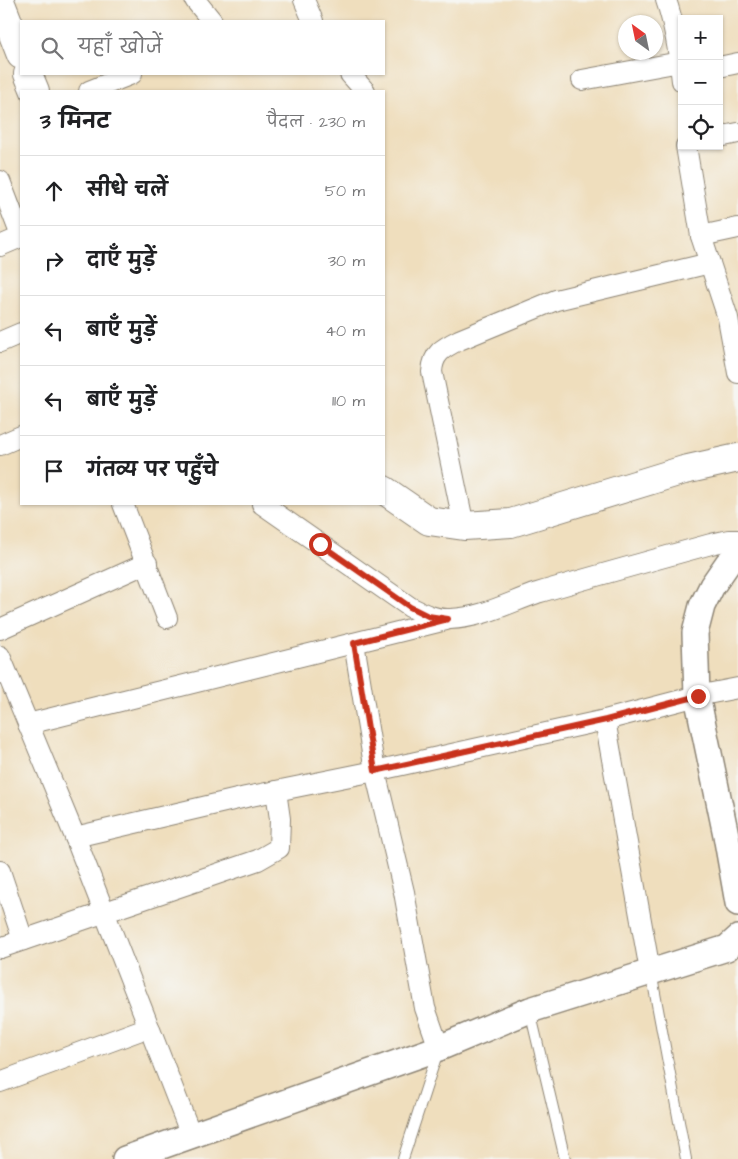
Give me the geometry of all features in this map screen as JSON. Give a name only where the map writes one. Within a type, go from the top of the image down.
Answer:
[{"type":"main road","points":[[0,1],[20,52]]},
{"type":"main road","points":[[28,75],[35,90]]},
{"type":"main road","points":[[385,491],[429,521],[464,526],[511,523],[684,470],[738,458]]},
{"type":"street","points":[[194,0],[211,20]]},
{"type":"street","points":[[304,0],[313,20]]},
{"type":"street","points":[[666,0],[672,18],[679,60]]},
{"type":"street","points":[[723,66],[738,63]]},
{"type":"street","points":[[582,80],[678,74]]},
{"type":"street","points":[[91,90],[129,75]]},
{"type":"street","points":[[351,75],[364,90]]},
{"type":"street","points":[[723,136],[738,133]]},
{"type":"street","points":[[687,150],[701,236],[710,263],[733,317],[738,373]]},
{"type":"street","points":[[0,181],[20,233]]},
{"type":"street","points":[[701,236],[738,228]]},
{"type":"street","points":[[0,246],[20,236]]},
{"type":"street","points":[[464,526],[432,372],[432,364],[436,354],[459,340],[556,300],[710,263]]},
{"type":"street","points":[[0,342],[20,332]]},
{"type":"street","points":[[0,445],[20,436]]},
{"type":"street","points":[[123,505],[167,618]]},
{"type":"street","points":[[263,505],[410,607],[428,616],[448,619]]},
{"type":"street","points":[[28,724],[448,619],[478,616],[528,596],[586,579],[711,544],[738,540]]},
{"type":"street","points":[[738,554],[728,563],[702,606],[695,633],[698,696],[732,833],[738,903]]},
{"type":"street","points":[[0,629],[147,563]]},
{"type":"street","points":[[354,643],[375,771],[404,892],[425,1008],[439,1048]]},
{"type":"street","points":[[0,656],[75,837],[191,1135]]},
{"type":"street","points":[[75,837],[276,791],[606,720],[698,696],[738,688]]},
{"type":"street","points":[[606,720],[650,971]]},
{"type":"street","points":[[0,948],[270,855],[279,848],[280,819],[276,791]]},
{"type":"street","points":[[0,871],[23,940]]},
{"type":"street","points":[[125,1159],[439,1048],[530,1010],[727,948],[738,938]]},
{"type":"street","points":[[0,1082],[149,1027]]},
{"type":"lane","points":[[650,971],[686,1159]]},
{"type":"lane","points":[[530,1010],[565,1159]]},
{"type":"lane","points":[[405,1156],[439,1048]]},
{"type":"route","points":[[320,544],[410,607],[428,616],[448,619],[354,643],[375,771],[606,720],[698,696]]}]
